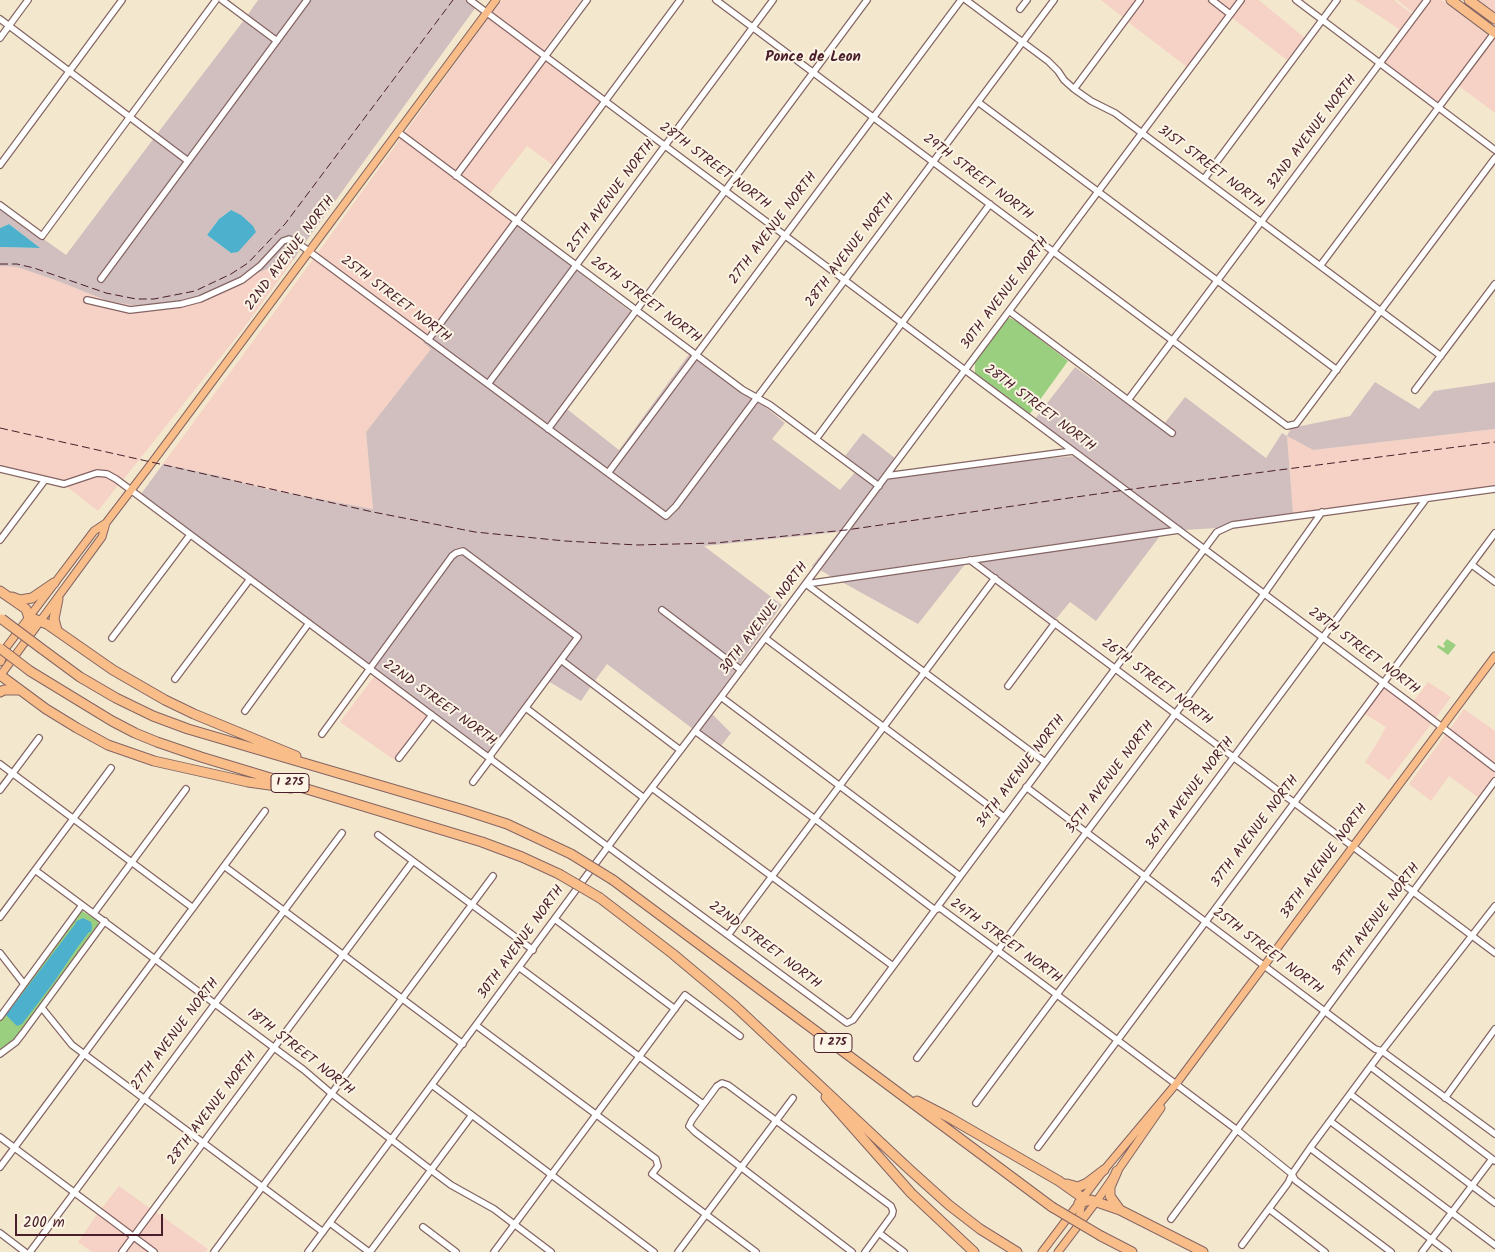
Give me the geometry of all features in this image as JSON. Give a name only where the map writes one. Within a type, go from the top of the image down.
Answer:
[{"type":"highway","points":[[1451,0],[1495,33]]},
{"type":"highway","points":[[1469,0],[1495,19]]},
{"type":"highway","points":[[3,593],[20,600],[27,599],[32,598],[54,583]]},
{"type":"highway","points":[[3,593],[26,609],[30,617],[28,640]]},
{"type":"highway","points":[[57,630],[54,619],[58,599]]},
{"type":"highway","points":[[30,617],[57,630],[113,670],[165,700],[324,768]]},
{"type":"highway","name":"I 275","points":[[1,618],[80,677],[116,698],[153,716],[215,738],[324,768],[498,821],[571,854],[614,880],[1052,1207],[1132,1252]]},
{"type":"highway","name":"I 275","points":[[1,654],[89,708],[135,733],[201,757],[490,844],[559,874],[600,898],[708,982],[935,1193],[980,1229],[1017,1252]]},
{"type":"highway","points":[[0,675],[85,732],[108,744],[154,761],[248,782],[321,792]]},
{"type":"highway","points":[[0,692],[4,690],[20,690]]},
{"type":"highway","points":[[795,1061],[911,1193],[974,1252]]},
{"type":"highway","points":[[894,1088],[1059,1181],[1081,1201],[1091,1200],[1120,1210],[1203,1252]]},
{"type":"highway","points":[[1059,1181],[1078,1187],[1087,1183],[1104,1170]]},
{"type":"highway","points":[[1117,1171],[1110,1187],[1110,1196],[1120,1210]]},
{"type":"main road","name":"22ND AVENUE NORTH","points":[[0,675],[28,640],[102,537],[106,524],[496,0]]},
{"type":"main road","name":"22ND AVENUE NORTH","points":[[1,654],[94,531],[106,524]]},
{"type":"main road","name":"38TH AVENUE NORTH","points":[[1058,1252],[1096,1202],[1176,1084],[1495,656]]},
{"type":"main road","name":"38TH AVENUE NORTH","points":[[1042,1252],[1104,1170],[1176,1084]]},
{"type":"main road","points":[[1077,1227],[1081,1201]]},
{"type":"street","points":[[0,38],[28,0]]},
{"type":"street","points":[[0,165],[122,0]]},
{"type":"street","points":[[0,205],[42,236],[216,0]]},
{"type":"street","points":[[222,0],[276,41]]},
{"type":"street","points":[[101,279],[308,0]]},
{"type":"street","name":"28TH STREET NORTH","points":[[470,0],[1383,682],[1495,768]]},
{"type":"street","points":[[456,176],[587,0]]},
{"type":"street","points":[[428,340],[680,0]]},
{"type":"street","name":"29TH STREET NORTH","points":[[716,0],[1287,426],[1296,424],[1337,370]]},
{"type":"street","name":"25TH AVENUE NORTH","points":[[488,384],[773,0]]},
{"type":"street","points":[[548,429],[868,0]]},
{"type":"street","name":"27TH AVENUE NORTH","points":[[608,473],[961,0]]},
{"type":"street","name":"31ST STREET NORTH","points":[[966,0],[1048,61],[1074,89],[1091,101],[1116,113],[1441,356]]},
{"type":"street","points":[[1020,9],[1027,0]]},
{"type":"street","name":"28TH AVENUE NORTH","points":[[666,516],[676,506],[758,397],[1054,0]]},
{"type":"street","points":[[1074,89],[1140,0]]},
{"type":"street","points":[[1212,0],[1230,14]]},
{"type":"street","name":"30TH AVENUE NORTH","points":[[308,1252],[556,920],[644,798],[722,697],[1241,0]]},
{"type":"street","points":[[1296,0],[1495,150]]},
{"type":"street","points":[[1204,179],[1337,0]]},
{"type":"street","name":"32ND AVENUE NORTH","points":[[1128,400],[1427,0]]},
{"type":"street","points":[[0,19],[188,161]]},
{"type":"street","points":[[1320,266],[1495,33]]},
{"type":"street","points":[[978,102],[1337,370],[1495,158]]},
{"type":"street","name":"26TH STREET NORTH","points":[[398,132],[743,390],[758,397],[879,486]]},
{"type":"street","points":[[816,439],[990,204]]},
{"type":"street","name":"25TH STREET NORTH","points":[[87,300],[130,310],[181,304],[200,299],[242,280],[260,266],[283,241],[289,239],[295,241],[666,516]]},
{"type":"street","points":[[1415,390],[1495,284]]},
{"type":"street","points":[[1009,311],[1172,433]]},
{"type":"street","points":[[886,476],[1073,450]]},
{"type":"street","name":"22ND STREET NORTH","points":[[0,469],[64,484],[97,472],[111,476],[844,1022]]},
{"type":"street","points":[[0,540],[45,480]]},
{"type":"street","points":[[1322,512],[1495,489]]},
{"type":"street","name":"36TH AVENUE NORTH","points":[[976,1103],[1426,499]]},
{"type":"street","name":"34TH AVENUE NORTH","points":[[844,1022],[853,1020],[1217,532],[1232,524],[1322,512]]},
{"type":"street","name":"35TH AVENUE NORTH","points":[[917,1058],[1176,713],[1322,512]]},
{"type":"street","points":[[806,584],[1180,530]]},
{"type":"street","name":"37TH AVENUE NORTH","points":[[1038,1147],[1495,533]]},
{"type":"street","points":[[112,638],[190,535]]},
{"type":"street","points":[[322,734],[452,556],[463,551],[578,637],[473,782]]},
{"type":"street","name":"26TH STREET NORTH","points":[[970,560],[1495,953]]},
{"type":"street","points":[[1472,565],[1495,582]]},
{"type":"street","points":[[728,935],[995,578]]},
{"type":"street","points":[[175,679],[250,579]]},
{"type":"street","points":[[806,584],[1045,762]]},
{"type":"street","points":[[662,610],[742,670]]},
{"type":"street","points":[[245,711],[309,623]]},
{"type":"street","points":[[1008,686],[1055,623]]},
{"type":"street","points":[[765,638],[1004,817]]},
{"type":"street","points":[[561,660],[680,750]]},
{"type":"street","points":[[722,697],[960,876]]},
{"type":"street","points":[[526,708],[644,798]]},
{"type":"street","points":[[399,758],[432,715]]},
{"type":"street","name":"24TH STREET NORTH","points":[[696,731],[935,910],[940,908],[998,950],[1237,1130],[1292,1174],[1296,1180],[1390,1252]]},
{"type":"street","points":[[0,790],[39,738]]},
{"type":"street","points":[[0,764],[193,908]]},
{"type":"street","points":[[0,917],[111,768]]},
{"type":"street","name":"39TH AVENUE NORTH","points":[[1171,1218],[1495,781]]},
{"type":"street","name":"25TH STREET NORTH","points":[[1026,787],[1375,1049],[1382,1051],[1495,1134]]},
{"type":"street","points":[[652,788],[893,966]]},
{"type":"street","points":[[94,913],[186,789]]},
{"type":"street","points":[[1,1163],[265,810]]},
{"type":"street","name":"27TH AVENUE NORTH","points":[[30,1252],[342,833]]},
{"type":"street","points":[[378,835],[533,950]]},
{"type":"street","name":"28TH AVENUE NORTH","points":[[122,1252],[414,861]]},
{"type":"street","points":[[224,866],[463,1044]]},
{"type":"street","name":"18TH STREET NORTH","points":[[35,870],[304,1070],[332,1094],[451,1185],[494,1209],[551,1252]]},
{"type":"street","points":[[214,1252],[494,876]]},
{"type":"street","points":[[0,1017],[82,905]]},
{"type":"street","points":[[1242,1245],[1288,1183],[1310,1148],[1382,1051],[1495,906]]},
{"type":"street","points":[[556,920],[675,1009]]},
{"type":"street","points":[[0,1054],[16,1042],[105,921]]},
{"type":"street","points":[[0,953],[24,984]]},
{"type":"street","points":[[520,968],[703,1104]]},
{"type":"street","points":[[494,1252],[685,994],[740,1036]]},
{"type":"street","points":[[42,1008],[68,1041],[84,1054],[323,1232]]},
{"type":"street","points":[[477,1026],[656,1159],[658,1166],[652,1174],[756,1252]]},
{"type":"street","points":[[1445,1098],[1495,1029]]},
{"type":"street","points":[[1371,1067],[1494,1160],[1422,1252]]},
{"type":"street","points":[[852,1252],[689,1126],[717,1086],[722,1083],[728,1085],[891,1206],[892,1215],[865,1252]]},
{"type":"street","points":[[432,1085],[654,1252]]},
{"type":"street","points":[[1350,1094],[1495,1202]]},
{"type":"street","points":[[678,1252],[793,1098]]},
{"type":"street","points":[[330,1223],[369,1252],[472,1115]]},
{"type":"street","points":[[1330,1121],[1495,1245]]},
{"type":"street","points":[[0,1137],[154,1252]]},
{"type":"street","points":[[1310,1148],[1448,1252]]},
{"type":"street","points":[[1268,1209],[1325,1252]]},
{"type":"street","points":[[423,1227],[456,1252]]},
{"type":"street","points":[[0,1233],[25,1252]]},
{"type":"street","points":[[879,1233],[904,1252]]},
{"type":"shaded area","points":[[258,0],[304,0],[276,38],[247,16]]},
{"type":"shaded area","points":[[311,0],[466,0],[476,7],[304,244],[290,236],[281,238],[258,264],[240,277],[199,297],[181,302],[132,305],[108,301],[17,267],[0,266],[0,247],[39,248],[9,224],[0,228],[0,208],[66,255],[154,138],[185,161],[98,279],[102,283]],"holes":[[[231,210],[231,253],[207,235],[219,219]]]},
{"type":"shaded area","points":[[502,0],[581,0],[543,51],[492,13]]},
{"type":"shaded area","points":[[1101,0],[1137,0],[1124,18]]},
{"type":"shaded area","points":[[1144,0],[1208,0],[1227,14],[1187,67],[1128,22]]},
{"type":"shaded area","points":[[1216,0],[1237,0],[1230,10]]},
{"type":"shaded area","points":[[1244,0],[1259,0],[1305,38],[1287,60],[1231,17]]},
{"type":"shaded area","points":[[1355,0],[1394,0],[1412,14],[1379,60],[1399,29]]},
{"type":"shaded area","points":[[1397,0],[1423,0],[1414,13]]},
{"type":"shaded area","points":[[1430,0],[1442,0],[1489,36],[1438,104],[1384,63]]},
{"type":"shaded area","points":[[1473,0],[1495,0],[1495,16]]},
{"type":"shaded area","points":[[489,17],[541,56],[456,172],[404,134]]},
{"type":"shaded area","points":[[244,20],[273,42],[188,157],[157,134]]},
{"type":"shaded area","points":[[1495,40],[1495,113],[1459,86]]},
{"type":"shaded area","points":[[546,60],[601,102],[553,165],[527,146],[488,196],[460,176]]},
{"type":"shaded area","points":[[401,138],[512,221],[427,336],[317,254]]},
{"type":"shaded area","points":[[517,225],[572,267],[487,380],[432,339]]},
{"type":"shaded area","points":[[289,242],[301,248],[294,259],[252,275],[284,243]]},
{"type":"shaded area","points":[[314,258],[425,340],[432,348],[366,432],[373,509],[262,488],[215,475],[163,464]]},
{"type":"shaded area","points":[[294,259],[243,329],[123,480],[108,472],[97,470],[63,481],[0,467],[0,266],[17,267],[108,301],[155,305],[129,307],[85,297],[84,302],[130,313],[182,307],[201,302],[243,283],[252,275]]},
{"type":"shaded area","points":[[576,270],[631,312],[547,425],[492,384]]},
{"type":"shaded area","points":[[425,340],[665,519],[673,514],[758,401],[785,423],[772,439],[840,490],[856,471],[875,486],[814,568],[812,566],[839,532],[704,546],[782,605],[739,665],[662,606],[658,610],[736,670],[693,729],[607,664],[594,682],[565,660],[581,636],[462,548],[455,550],[449,556],[369,665],[141,494],[163,464],[215,475],[262,488],[373,509],[366,432],[431,349],[423,342]]},
{"type":"shaded area","points":[[690,353],[692,355],[607,470],[552,429],[567,409],[619,450]]},
{"type":"shaded area","points":[[697,359],[753,398],[666,513],[611,473]]},
{"type":"shaded area","points":[[1075,367],[1173,437],[1176,433],[1164,424],[1185,397],[1266,458],[1282,433],[1287,436],[1293,513],[1231,522],[1217,528],[1184,530],[1035,419]]},
{"type":"shaded area","points":[[1375,382],[1419,409],[1434,391],[1495,382],[1495,429],[1313,450],[1287,436],[1291,428],[1350,416]]},
{"type":"shaded area","points":[[1495,429],[1495,487],[1293,513],[1287,436],[1313,450]]},
{"type":"shaded area","points":[[863,433],[896,459],[878,482],[845,456]]},
{"type":"shaded area","points":[[1076,456],[1173,528],[832,577],[820,570],[888,479],[1026,460]]},
{"type":"shaded area","points":[[98,475],[106,476],[119,484],[98,511],[66,486]]},
{"type":"shaded area","points":[[1160,536],[1096,621],[1070,602],[1055,620],[976,562]]},
{"type":"shaded area","points":[[463,554],[574,637],[488,753],[374,668],[454,558]]},
{"type":"shaded area","points":[[966,563],[918,624],[840,581]]},
{"type":"shaded area","points":[[562,664],[591,686],[581,701],[548,681]]},
{"type":"shaded area","points":[[376,674],[431,714],[399,758],[393,759],[340,722]]},
{"type":"shaded area","points":[[1428,682],[1451,697],[1435,719],[1413,702]]},
{"type":"shaded area","points":[[1383,686],[1432,723],[1389,780],[1365,762],[1386,727],[1363,713]]},
{"type":"shaded area","points":[[1464,709],[1495,731],[1495,765],[1449,730]]},
{"type":"shaded area","points":[[712,714],[731,733],[721,746],[699,730]]},
{"type":"shaded area","points":[[1446,734],[1495,772],[1495,776],[1479,798],[1449,776],[1431,801],[1409,784]]},
{"type":"shaded area","points":[[119,1186],[151,1209],[133,1233],[101,1209]]},
{"type":"shaded area","points":[[156,1212],[208,1249],[206,1252],[158,1252],[137,1237]]},
{"type":"shaded area","points":[[98,1213],[130,1237],[119,1252],[92,1252],[78,1242]]},
{"type":"shaded area","points":[[134,1241],[150,1252],[126,1252]]},
{"type":"green space","points":[[1010,318],[1018,322],[1068,361],[1029,415],[975,374],[975,363],[979,356],[1005,320]]},
{"type":"green space","points":[[1447,639],[1456,645],[1448,655],[1437,647],[1438,645],[1444,648],[1443,644]]},
{"type":"green space","points":[[82,911],[98,921],[99,926],[23,1029],[0,1051],[0,1020]]},
{"type":"water","points":[[231,210],[241,215],[253,226],[256,232],[238,252],[231,253],[207,235],[219,219]]},
{"type":"water","points":[[9,224],[40,248],[0,247],[0,228]]},
{"type":"water","points":[[83,918],[91,922],[91,932],[89,932],[77,948],[22,1024],[17,1026],[6,1015],[75,922]]},
{"type":"railway","points":[[0,264],[17,264],[34,268],[106,293],[136,299],[154,299],[195,291],[231,274],[248,263],[285,224],[453,0]]},
{"type":"railway","points":[[0,428],[373,512],[475,532],[565,541],[637,545],[715,543],[846,530],[1125,490],[1495,442]]},
{"type":"district","name":"Ponce de Leon","points":[[813,58]]}]
